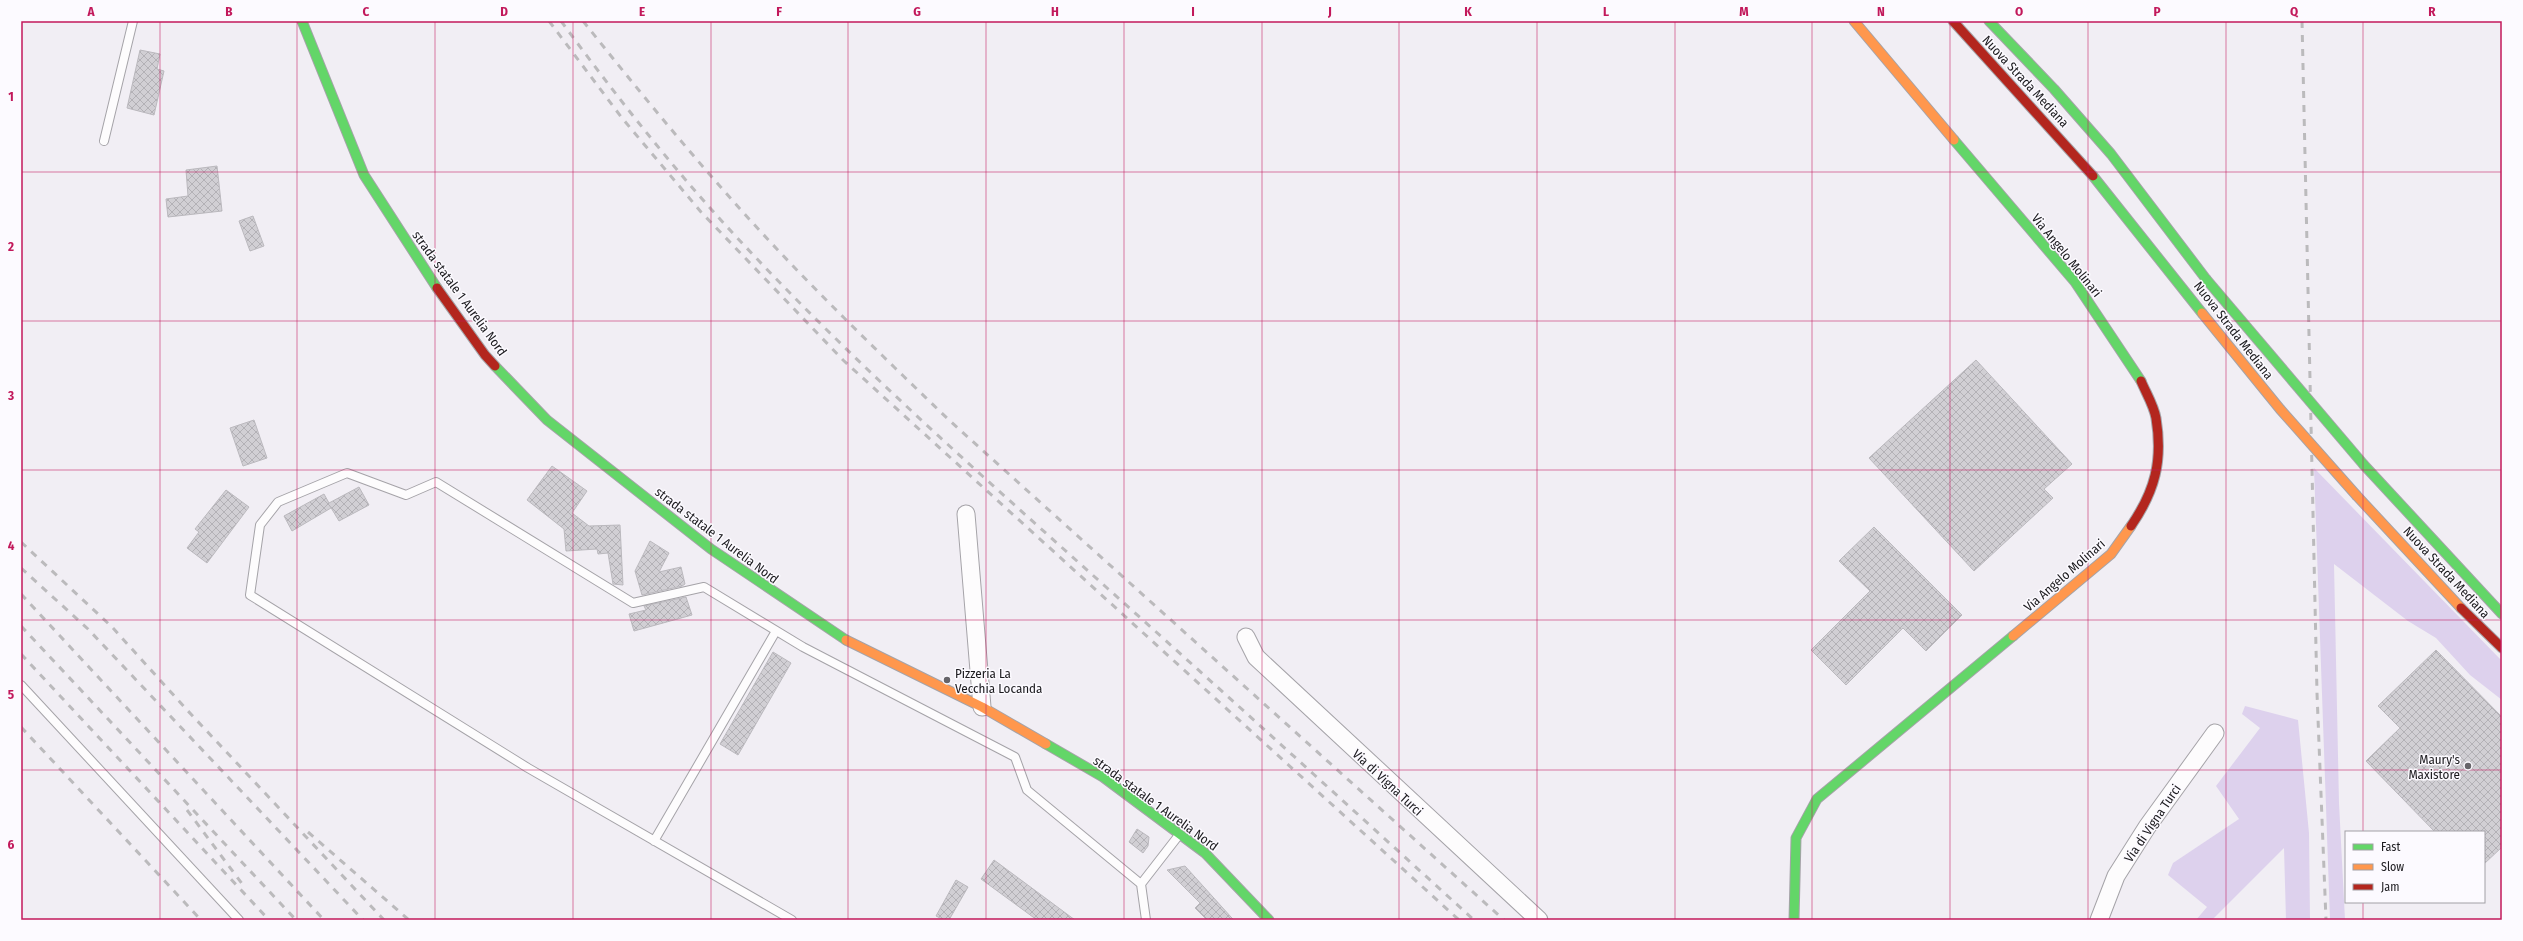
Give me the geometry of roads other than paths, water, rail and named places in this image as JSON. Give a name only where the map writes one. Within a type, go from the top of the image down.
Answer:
[{"type":"street","name":"strada statale 1 Aurelia Nord","points":[[302,21],[364,175],[419,262],[485,355],[546,420],[711,549],[835,635],[982,707],[1103,777],[1205,853],[1269,920]]},
{"type":"street","name":"Via Angelo Molinari","points":[[1794,920],[1796,838],[1817,799],[2111,554],[2147,502],[2159,460],[2156,418],[2138,374],[2075,282],[1854,21]]},
{"type":"street","name":"Nuova Strada Mediana","points":[[1954,21],[2067,145],[2131,221],[2202,313],[2280,409],[2445,592],[2502,648]]},
{"type":"street","name":"Nuova Strada Mediana","points":[[1989,21],[2054,89],[2111,154],[2206,279],[2364,465],[2502,614]]},
{"type":"street","points":[[966,514],[982,707]]},
{"type":"street","name":"Via di Vigna Turci","points":[[1246,637],[1256,657],[1539,920]]},
{"type":"street","name":"Via di Vigna Turci","points":[[2099,920],[2116,876],[2147,827],[2215,733]]},
{"type":"lane","points":[[104,141],[133,21]]},
{"type":"lane","points":[[792,920],[528,768],[250,595],[260,525],[278,502],[347,473],[406,495],[436,482],[633,603],[704,587],[776,630],[1015,757],[1027,790],[1141,884],[1146,920]]},
{"type":"lane","points":[[654,841],[776,630]]},
{"type":"lane","points":[[21,685],[239,920]]},
{"type":"lane","points":[[1141,884],[1180,834]]},
{"type":"railway","points":[[549,21],[622,118],[701,212],[843,360],[1459,920]]},
{"type":"railway","points":[[561,21],[633,116],[710,208],[756,258],[853,356],[953,449],[1474,920]]},
{"type":"railway","points":[[583,21],[659,115],[738,207],[812,286],[890,364],[950,421],[1504,920]]},
{"type":"railway","points":[[2302,21],[2317,693],[2326,920]]},
{"type":"railway","points":[[21,542],[112,627],[188,711],[384,920]]},
{"type":"railway","points":[[21,568],[88,629],[363,920]]},
{"type":"railway","points":[[21,594],[324,920]]},
{"type":"railway","points":[[21,626],[296,920]]},
{"type":"railway","points":[[21,654],[269,920]]},
{"type":"railway","points":[[21,727],[201,920]]},
{"type":"railway","points":[[187,810],[243,885]]},
{"type":"railway","points":[[308,832],[409,920]]},
{"type":"place","name":"Pizzeria La Vecchia Locanda","points":[[947,680]]},
{"type":"place","name":"Maury's Maxistore","points":[[2468,766]]}]
